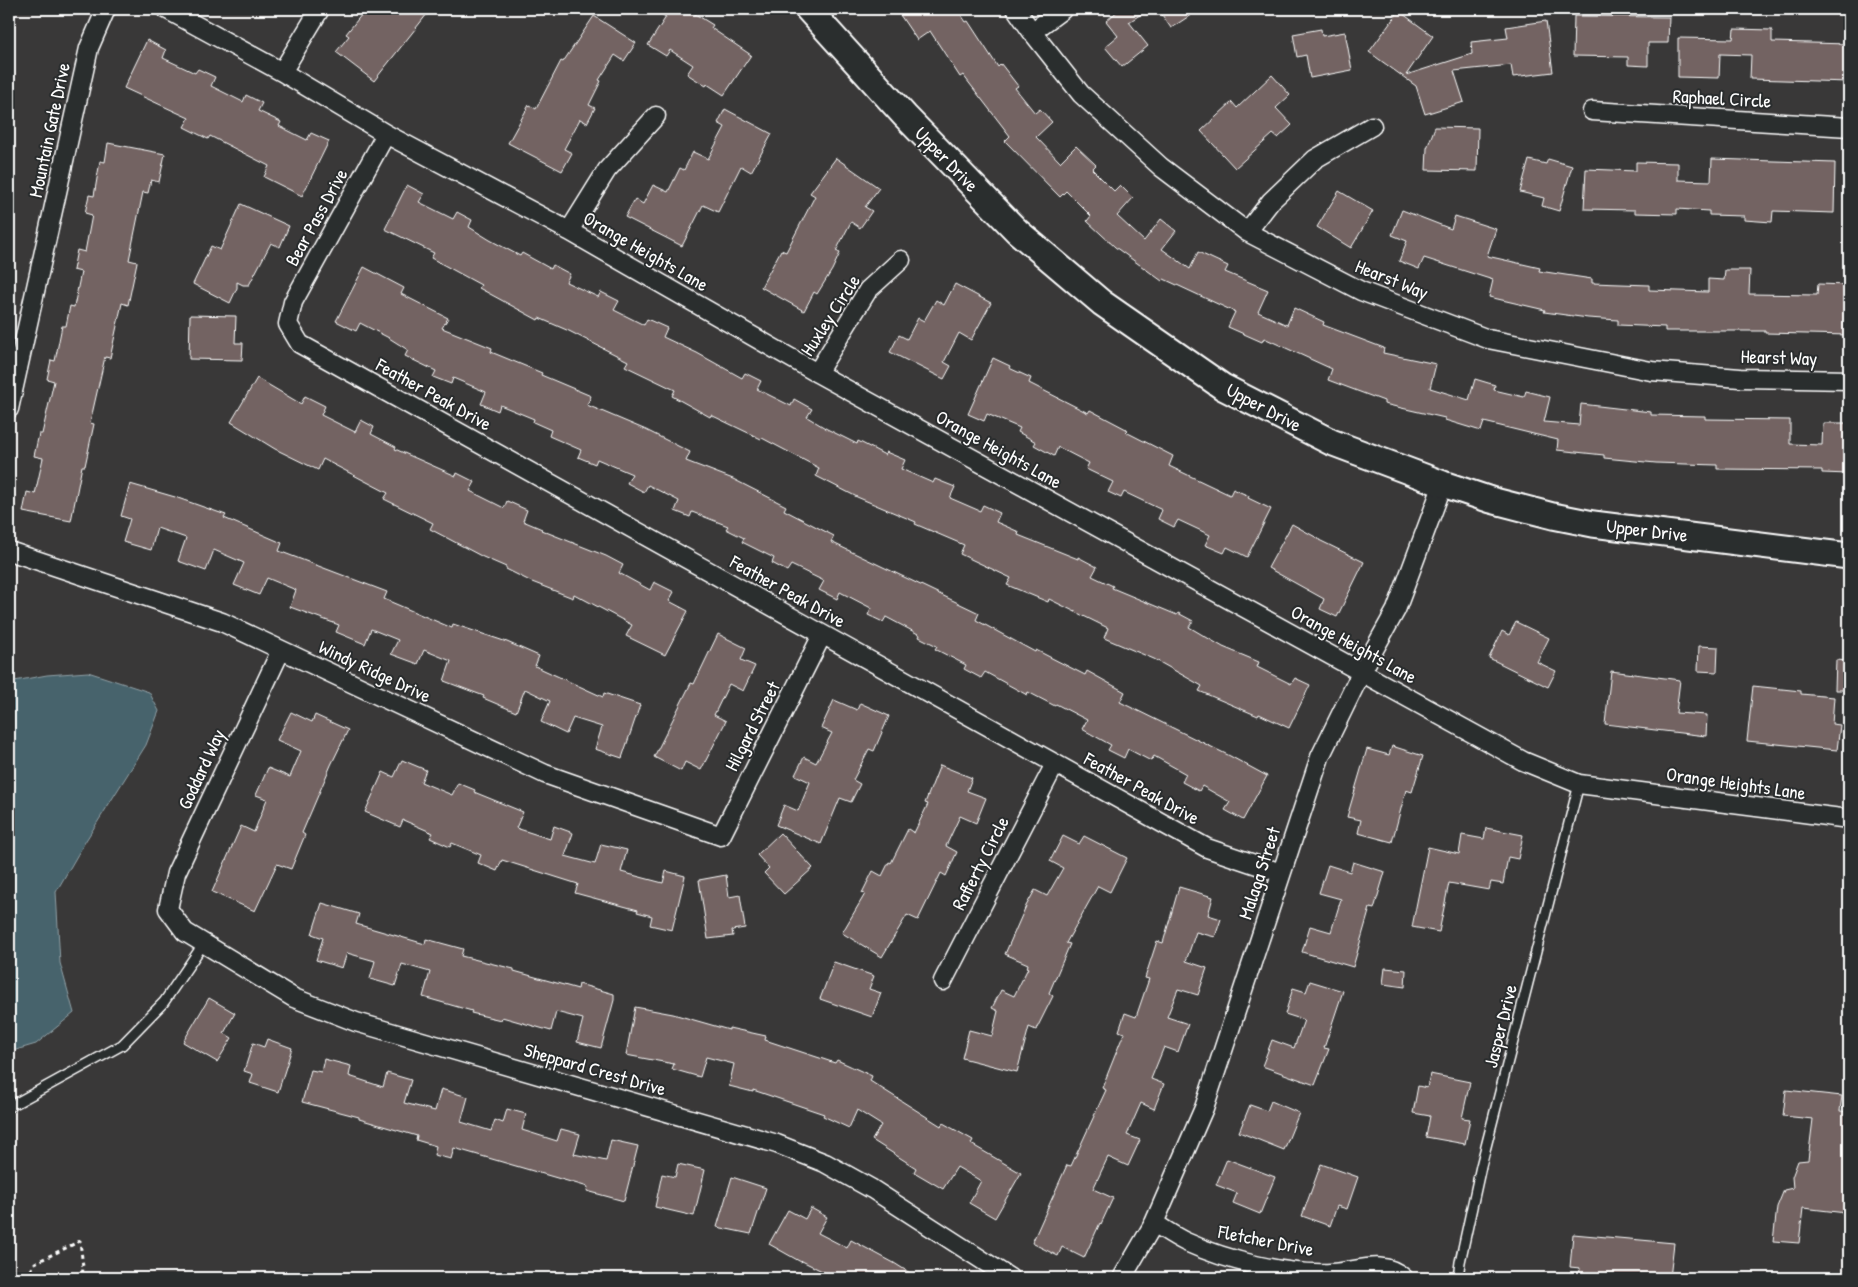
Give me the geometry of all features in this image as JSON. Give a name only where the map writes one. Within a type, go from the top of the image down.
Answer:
[{"type":"main road","name":"Upper Drive","points":[[808,9],[905,116],[1017,231],[1102,303],[1224,387],[1331,442],[1443,484],[1553,516],[1593,524],[1849,556]]},
{"type":"street","name":"Mountain Gate Drive","points":[[9,409],[15,347],[88,48],[106,9]]},
{"type":"street","name":"Orange Heights Lane","points":[[166,9],[282,72],[386,134],[569,231],[818,373],[1524,761],[1579,784],[1849,819]]},
{"type":"street","points":[[282,72],[320,9]]},
{"type":"street","name":"Hearst Way","points":[[1016,9],[1081,94],[1161,167],[1247,232],[1361,291],[1488,339],[1651,371],[1740,378],[1849,380]]},
{"type":"street","points":[[1032,32],[1063,9]]},
{"type":"street","name":"Raphael Circle","points":[[1592,111],[1849,127]]},
{"type":"street","points":[[569,231],[607,170],[656,116]]},
{"type":"street","points":[[1247,232],[1271,201],[1315,159],[1372,126]]},
{"type":"street","name":"Bear Pass Drive","points":[[288,324],[293,302],[386,134]]},
{"type":"street","name":"Huxley Circle","points":[[818,373],[868,290],[901,260]]},
{"type":"street","name":"Feather Peak Drive","points":[[288,324],[300,344],[822,635],[1207,848],[1281,874]]},
{"type":"street","name":"Malaga Street","points":[[1122,1278],[1154,1223],[1204,1108],[1320,757],[1361,672],[1396,610],[1443,484]]},
{"type":"street","name":"Windy Ridge Drive","points":[[9,551],[222,622],[545,774],[721,836]]},
{"type":"street","name":"Hilgard Street","points":[[721,836],[822,635]]},
{"type":"street","name":"Goddard Way","points":[[168,908],[176,873],[281,650]]},
{"type":"street","name":"Rafferty Circle","points":[[943,981],[1055,764]]},
{"type":"street","name":"Sheppard Crest Drive","points":[[168,908],[185,932],[294,998],[356,1022],[778,1144],[825,1163],[872,1189],[1010,1278]]},
{"type":"street","name":"Fletcher Drive","points":[[1154,1223],[1185,1242],[1245,1262],[1275,1268],[1331,1273],[1378,1266],[1396,1271],[1404,1278]]},
{"type":"lane","name":"Jasper Drive","points":[[1458,1278],[1481,1166],[1579,784]]},
{"type":"lane","points":[[9,1106],[122,1045],[164,1002],[204,943]]},
{"type":"path","points":[[27,1278],[35,1263],[80,1241],[83,1267],[82,1278]]},
{"type":"water","points":[[88,672],[149,692],[159,711],[146,745],[56,892],[60,963],[74,1013],[36,1044],[9,1052],[9,682],[47,675]]},
{"type":"building","points":[[366,9],[431,9],[374,81],[336,52],[349,36],[346,34]]},
{"type":"building","points":[[653,9],[687,9],[713,25],[711,28],[751,55],[724,95],[687,74],[693,65],[670,50],[666,56],[648,45],[666,17]]},
{"type":"building","points":[[896,9],[957,9],[966,22],[968,21],[998,67],[1001,64],[1018,86],[1015,88],[1035,113],[1040,109],[1052,122],[1036,137],[1060,162],[1076,146],[1096,165],[1092,169],[1114,191],[1120,185],[1133,198],[1117,216],[1144,241],[1161,219],[1176,231],[1162,249],[1190,269],[1198,252],[1228,266],[1225,272],[1268,290],[1258,312],[1287,325],[1294,308],[1324,322],[1323,325],[1384,348],[1383,353],[1436,364],[1430,388],[1469,400],[1475,379],[1495,385],[1494,390],[1524,397],[1526,391],[1550,397],[1544,422],[1579,425],[1581,404],[1651,412],[1651,415],[1705,416],[1705,419],[1790,420],[1790,444],[1822,445],[1823,423],[1849,423],[1849,474],[1822,473],[1822,470],[1717,469],[1717,465],[1656,463],[1604,458],[1604,455],[1557,450],[1558,440],[1484,422],[1481,431],[1445,420],[1445,418],[1384,404],[1384,401],[1328,380],[1332,369],[1264,338],[1262,342],[1228,327],[1235,312],[1164,279],[1162,281],[1115,247],[1087,221],[1091,216],[1066,191],[1060,197],[1005,141],[1010,136],[963,75],[960,77],[930,31],[917,40]]},
{"type":"building","points":[[1120,9],[1149,9],[1129,22],[1148,46],[1122,67],[1105,47],[1118,36],[1106,21]]},
{"type":"building","points":[[1158,9],[1200,9],[1171,28]]},
{"type":"building","points":[[1399,11],[1433,36],[1406,75],[1472,54],[1471,42],[1508,38],[1506,27],[1546,21],[1553,72],[1513,77],[1511,65],[1454,71],[1464,102],[1425,114],[1416,86],[1369,52]]},
{"type":"building","points":[[594,16],[636,43],[624,61],[615,55],[599,80],[601,81],[589,105],[595,108],[587,123],[580,119],[564,149],[572,153],[562,171],[508,143],[529,105],[536,109],[561,61],[563,62]]},
{"type":"building","points":[[1574,16],[1669,17],[1668,43],[1648,43],[1648,66],[1628,65],[1628,57],[1573,56]]},
{"type":"building","points":[[1321,29],[1322,36],[1345,32],[1352,70],[1310,78],[1306,55],[1297,57],[1293,34]]},
{"type":"building","points":[[1734,29],[1772,30],[1772,42],[1849,44],[1849,82],[1750,79],[1751,55],[1720,54],[1719,78],[1678,77],[1678,38],[1733,39]]},
{"type":"building","points":[[147,40],[166,50],[163,58],[195,73],[198,69],[215,77],[211,86],[243,102],[246,95],[262,103],[258,111],[281,122],[279,126],[307,140],[311,133],[329,141],[302,196],[264,177],[269,166],[210,136],[208,139],[184,127],[189,118],[124,88]]},
{"type":"building","points":[[1272,75],[1290,95],[1276,108],[1292,125],[1278,138],[1273,134],[1235,168],[1201,131],[1232,102],[1237,108]]},
{"type":"building","points":[[725,109],[772,134],[751,172],[741,166],[718,212],[703,205],[682,246],[625,217],[635,199],[643,204],[653,185],[668,192],[680,168],[684,170],[693,152],[708,159],[725,127],[718,123]]},
{"type":"building","points":[[1435,127],[1478,128],[1477,171],[1426,170],[1427,148]]},
{"type":"building","points":[[108,143],[165,154],[159,182],[151,180],[148,193],[143,192],[129,260],[137,262],[128,305],[122,303],[110,358],[105,357],[90,423],[94,424],[85,466],[82,466],[71,521],[23,512],[27,492],[35,494],[43,458],[34,456],[39,434],[42,434],[54,381],[47,379],[51,360],[55,361],[62,326],[66,326],[70,306],[74,307],[81,272],[73,270],[77,250],[85,252],[92,215],[85,213],[89,195],[94,196],[100,161],[105,162]]},
{"type":"building","points":[[836,158],[879,188],[865,207],[872,211],[860,228],[851,222],[836,251],[840,253],[832,270],[817,294],[814,292],[804,311],[761,287],[781,250],[786,252],[815,196],[810,193]]},
{"type":"building","points":[[1548,159],[1572,166],[1559,211],[1542,206],[1544,198],[1520,192],[1529,160],[1546,164]]},
{"type":"building","points":[[1712,159],[1835,163],[1834,213],[1773,211],[1772,222],[1744,220],[1744,216],[1709,215],[1709,211],[1677,209],[1677,214],[1635,213],[1635,210],[1584,209],[1586,169],[1636,171],[1636,162],[1678,163],[1678,180],[1711,181]]},
{"type":"building","points":[[407,185],[424,194],[419,202],[453,219],[457,212],[472,220],[469,227],[490,240],[520,256],[522,253],[551,269],[553,265],[570,274],[566,282],[598,297],[601,292],[619,301],[614,310],[644,325],[647,319],[667,328],[663,337],[742,378],[745,373],[761,381],[757,389],[791,406],[794,399],[812,409],[807,417],[827,429],[857,444],[858,441],[885,455],[886,452],[905,460],[901,469],[933,483],[935,479],[955,487],[950,498],[980,511],[983,505],[1000,513],[996,522],[1019,532],[1018,535],[1078,559],[1078,557],[1097,567],[1092,576],[1113,586],[1112,588],[1177,615],[1178,613],[1193,621],[1189,627],[1223,647],[1259,662],[1257,667],[1291,684],[1295,678],[1310,685],[1289,728],[1259,714],[1258,716],[1199,691],[1202,686],[1154,659],[1104,638],[1108,628],[1049,599],[1048,602],[1007,585],[1011,578],[960,554],[964,545],[857,497],[816,476],[819,468],[762,438],[711,415],[710,417],[672,396],[675,390],[625,366],[628,361],[569,331],[539,318],[538,320],[479,288],[481,285],[431,258],[434,253],[385,229]]},
{"type":"building","points":[[1339,191],[1373,211],[1351,248],[1317,227]]},
{"type":"building","points":[[241,204],[289,226],[280,247],[271,243],[249,285],[237,282],[237,288],[230,303],[193,284],[211,246],[220,250]]},
{"type":"building","points":[[1402,210],[1451,229],[1455,216],[1496,229],[1487,256],[1540,268],[1539,271],[1592,279],[1592,283],[1649,285],[1649,290],[1708,292],[1708,279],[1724,280],[1725,270],[1750,270],[1749,294],[1817,295],[1818,284],[1849,285],[1849,335],[1765,333],[1765,331],[1665,331],[1665,327],[1618,325],[1618,320],[1544,312],[1545,310],[1489,297],[1493,280],[1424,258],[1419,269],[1399,261],[1407,241],[1392,235]]},
{"type":"building","points":[[364,267],[404,288],[401,294],[448,318],[442,328],[492,348],[491,352],[591,396],[587,405],[646,430],[690,452],[686,461],[733,479],[786,506],[784,510],[834,536],[831,542],[979,613],[976,620],[1035,652],[1036,650],[1085,675],[1087,671],[1125,692],[1120,702],[1267,776],[1243,820],[1225,810],[1230,802],[1202,786],[1199,791],[1182,782],[1186,774],[1154,756],[1151,761],[1128,749],[1124,758],[1108,750],[1111,745],[1082,729],[1087,720],[1028,692],[1027,695],[985,672],[981,678],[964,669],[966,665],[935,649],[937,646],[919,637],[920,635],[886,617],[883,622],[868,615],[871,608],[840,592],[837,599],[819,590],[824,581],[791,565],[787,571],[772,563],[774,558],[742,542],[744,538],[726,529],[728,526],[692,512],[690,517],[675,511],[679,501],[648,485],[644,492],[627,483],[632,474],[597,459],[595,464],[578,457],[581,450],[549,436],[551,430],[533,422],[534,419],[500,405],[498,411],[481,404],[486,392],[453,378],[451,384],[433,377],[436,371],[405,356],[408,350],[389,338],[360,323],[356,331],[336,321]]},
{"type":"building","points":[[955,284],[991,303],[971,340],[959,333],[944,362],[951,366],[944,379],[890,352],[899,335],[907,339],[918,318],[924,321],[936,300],[944,305]]},
{"type":"building","points":[[190,315],[236,316],[235,343],[243,343],[242,360],[189,359]]},
{"type":"building","points":[[993,358],[1031,378],[1029,383],[1088,413],[1090,410],[1128,430],[1126,432],[1173,456],[1169,466],[1230,495],[1233,489],[1271,509],[1247,557],[1227,547],[1224,553],[1205,545],[1210,535],[1178,520],[1174,527],[1158,519],[1162,510],[1124,492],[1121,498],[1108,492],[1113,482],[1086,469],[1089,463],[1058,447],[1054,456],[1034,445],[1036,442],[1018,432],[1020,428],[987,414],[984,421],[968,414]]},
{"type":"building","points":[[257,378],[301,404],[305,396],[325,406],[321,415],[355,432],[361,420],[374,427],[371,434],[396,447],[395,449],[456,476],[457,473],[475,482],[470,491],[504,508],[507,501],[527,510],[523,521],[623,565],[619,573],[650,590],[654,582],[674,592],[669,601],[688,611],[665,655],[626,636],[632,625],[574,594],[573,598],[532,582],[430,529],[433,523],[384,499],[388,493],[323,459],[318,470],[275,449],[231,422]]},
{"type":"building","points":[[130,484],[226,515],[224,518],[282,543],[279,551],[387,592],[384,599],[452,628],[453,624],[507,642],[539,656],[535,666],[603,697],[604,693],[640,705],[622,758],[595,749],[602,727],[573,718],[566,734],[541,722],[550,701],[525,689],[516,712],[483,698],[484,696],[444,681],[451,661],[424,650],[418,664],[391,654],[398,640],[371,629],[365,644],[336,632],[339,625],[290,607],[296,590],[267,578],[259,595],[234,585],[244,563],[214,550],[206,571],[178,561],[186,538],[157,528],[151,550],[123,542],[130,519],[121,516]]},
{"type":"building","points":[[1292,524],[1319,540],[1364,562],[1337,617],[1320,609],[1324,599],[1268,568]]},
{"type":"building","points":[[1516,622],[1549,638],[1537,662],[1556,671],[1548,687],[1489,658],[1502,631],[1509,635]]},
{"type":"building","points":[[718,634],[746,648],[741,660],[755,666],[743,691],[729,684],[714,715],[726,721],[701,770],[685,762],[681,771],[654,757],[691,683],[694,684]]},
{"type":"building","points":[[1699,646],[1718,647],[1717,672],[1698,671]]},
{"type":"building","points":[[1836,660],[1849,661],[1849,690],[1835,690]]},
{"type":"building","points":[[1611,671],[1680,680],[1676,713],[1707,715],[1706,736],[1605,724]]},
{"type":"building","points":[[1753,686],[1801,691],[1801,694],[1834,697],[1832,724],[1840,725],[1837,750],[1747,741]]},
{"type":"building","points":[[834,700],[857,710],[860,703],[889,716],[874,751],[869,749],[853,780],[860,784],[851,802],[840,798],[821,844],[776,825],[784,805],[798,811],[810,782],[795,775],[804,757],[816,763],[832,733],[821,728]]},
{"type":"building","points":[[291,712],[312,722],[315,715],[348,730],[302,833],[305,835],[291,869],[277,864],[255,911],[212,892],[241,826],[254,832],[267,799],[256,795],[268,768],[290,777],[301,751],[277,740]]},
{"type":"building","points":[[1392,746],[1423,756],[1412,792],[1406,790],[1392,842],[1358,833],[1361,820],[1347,817],[1367,749],[1389,755]]},
{"type":"building","points":[[402,760],[426,770],[421,782],[452,795],[458,783],[475,790],[474,792],[523,812],[516,828],[550,839],[554,826],[573,833],[565,856],[595,864],[601,844],[627,850],[621,872],[663,883],[666,871],[685,876],[672,930],[650,925],[652,916],[637,912],[638,910],[575,893],[578,884],[502,860],[497,871],[478,863],[481,855],[452,843],[450,847],[430,838],[433,833],[403,820],[400,827],[365,812],[383,772],[394,777]]},
{"type":"building","points":[[940,765],[972,778],[967,791],[986,798],[976,823],[960,816],[946,846],[957,852],[946,876],[941,873],[918,920],[907,915],[882,957],[842,933],[865,894],[862,893],[873,871],[882,876],[889,862],[891,863],[908,829],[914,833],[928,804],[925,803]]},
{"type":"building","points":[[1486,828],[1523,835],[1518,859],[1508,857],[1503,884],[1491,882],[1489,890],[1449,883],[1439,932],[1412,927],[1428,847],[1459,854],[1462,835],[1484,839]]},
{"type":"building","points":[[780,833],[813,868],[784,894],[764,873],[769,868],[757,855]]},
{"type":"building","points":[[1063,836],[1079,844],[1084,836],[1127,858],[1110,892],[1098,886],[1066,943],[1070,944],[1049,993],[1053,996],[1036,1030],[1029,1027],[1017,1072],[962,1058],[969,1030],[992,1036],[998,1011],[992,1008],[1001,990],[1014,996],[1028,968],[1028,964],[1005,954],[1035,890],[1047,896],[1063,868],[1050,861]]},
{"type":"building","points":[[1353,862],[1385,872],[1374,909],[1370,908],[1353,967],[1302,952],[1310,926],[1331,932],[1341,899],[1319,893],[1328,865],[1350,872]]},
{"type":"building","points":[[726,875],[729,897],[740,895],[745,928],[732,930],[733,936],[708,939],[699,880]]},
{"type":"building","points":[[1179,887],[1213,897],[1208,915],[1221,919],[1215,937],[1196,932],[1186,961],[1207,968],[1198,995],[1178,989],[1167,1017],[1188,1024],[1178,1052],[1164,1047],[1151,1079],[1164,1084],[1154,1109],[1141,1103],[1127,1135],[1140,1140],[1128,1166],[1108,1157],[1093,1189],[1113,1198],[1084,1258],[1062,1247],[1058,1256],[1032,1243],[1067,1165],[1071,1166],[1106,1090],[1102,1088],[1124,1033],[1119,1031],[1125,1013],[1136,1017],[1149,979],[1145,978],[1157,941],[1163,943]]},
{"type":"building","points":[[322,903],[359,914],[356,924],[425,944],[426,939],[463,949],[461,956],[514,969],[514,971],[578,989],[579,984],[614,994],[601,1048],[577,1042],[583,1019],[556,1012],[551,1031],[502,1017],[501,1020],[471,1013],[472,1011],[423,997],[430,972],[402,964],[395,986],[370,979],[375,961],[347,953],[342,968],[316,960],[323,938],[312,934]]},
{"type":"building","points":[[834,962],[874,976],[869,989],[881,993],[872,1017],[820,999]]},
{"type":"building","points":[[1385,968],[1406,970],[1405,987],[1383,984]]},
{"type":"building","points":[[1310,981],[1343,991],[1324,1048],[1329,1049],[1315,1085],[1262,1066],[1272,1040],[1294,1048],[1304,1020],[1285,1014],[1293,988],[1306,992]]},
{"type":"building","points":[[209,998],[235,1013],[224,1033],[232,1038],[217,1062],[183,1042]]},
{"type":"building","points":[[635,1007],[673,1014],[729,1030],[729,1028],[766,1036],[765,1040],[835,1063],[837,1060],[872,1076],[870,1081],[941,1126],[943,1123],[973,1140],[971,1144],[1021,1173],[995,1218],[969,1203],[981,1181],[957,1167],[943,1189],[914,1172],[916,1168],[872,1140],[881,1125],[857,1110],[849,1128],[823,1116],[824,1114],[753,1090],[753,1092],[729,1086],[734,1064],[706,1057],[700,1077],[672,1069],[674,1064],[626,1055]]},
{"type":"building","points":[[267,1039],[292,1048],[278,1092],[250,1083],[253,1074],[244,1071],[253,1043],[264,1047]]},
{"type":"building","points":[[324,1059],[351,1066],[349,1076],[383,1087],[387,1073],[411,1080],[404,1103],[435,1111],[441,1089],[468,1097],[461,1122],[491,1131],[495,1120],[503,1123],[507,1109],[526,1114],[522,1130],[557,1141],[561,1129],[580,1134],[574,1154],[606,1161],[611,1140],[638,1146],[624,1201],[587,1191],[588,1187],[454,1148],[451,1159],[434,1155],[436,1146],[416,1140],[417,1136],[359,1119],[359,1117],[302,1102],[311,1070],[321,1072]]},
{"type":"building","points":[[1430,1074],[1470,1082],[1462,1118],[1470,1119],[1465,1144],[1426,1137],[1430,1116],[1413,1113],[1418,1086],[1427,1088]]},
{"type":"building","points":[[1786,1090],[1842,1096],[1840,1111],[1849,1112],[1849,1206],[1846,1213],[1803,1208],[1799,1243],[1773,1241],[1777,1207],[1784,1190],[1793,1188],[1792,1177],[1798,1161],[1808,1160],[1813,1119],[1783,1116]]},
{"type":"building","points":[[1271,1101],[1299,1113],[1284,1150],[1239,1132],[1250,1105],[1267,1111]]},
{"type":"building","points":[[1227,1159],[1275,1177],[1260,1214],[1233,1203],[1237,1193],[1216,1185]]},
{"type":"building","points":[[678,1164],[705,1170],[694,1216],[655,1207],[662,1174],[675,1177]]},
{"type":"building","points":[[1321,1164],[1358,1177],[1347,1209],[1337,1206],[1330,1226],[1302,1216]]},
{"type":"building","points":[[732,1177],[766,1188],[751,1234],[717,1227]]},
{"type":"building","points":[[811,1208],[827,1217],[818,1233],[847,1248],[851,1240],[918,1278],[836,1278],[801,1262],[769,1244],[788,1210],[805,1219]]},
{"type":"building","points":[[1573,1234],[1674,1243],[1670,1278],[1579,1278],[1580,1268],[1570,1267]]}]
